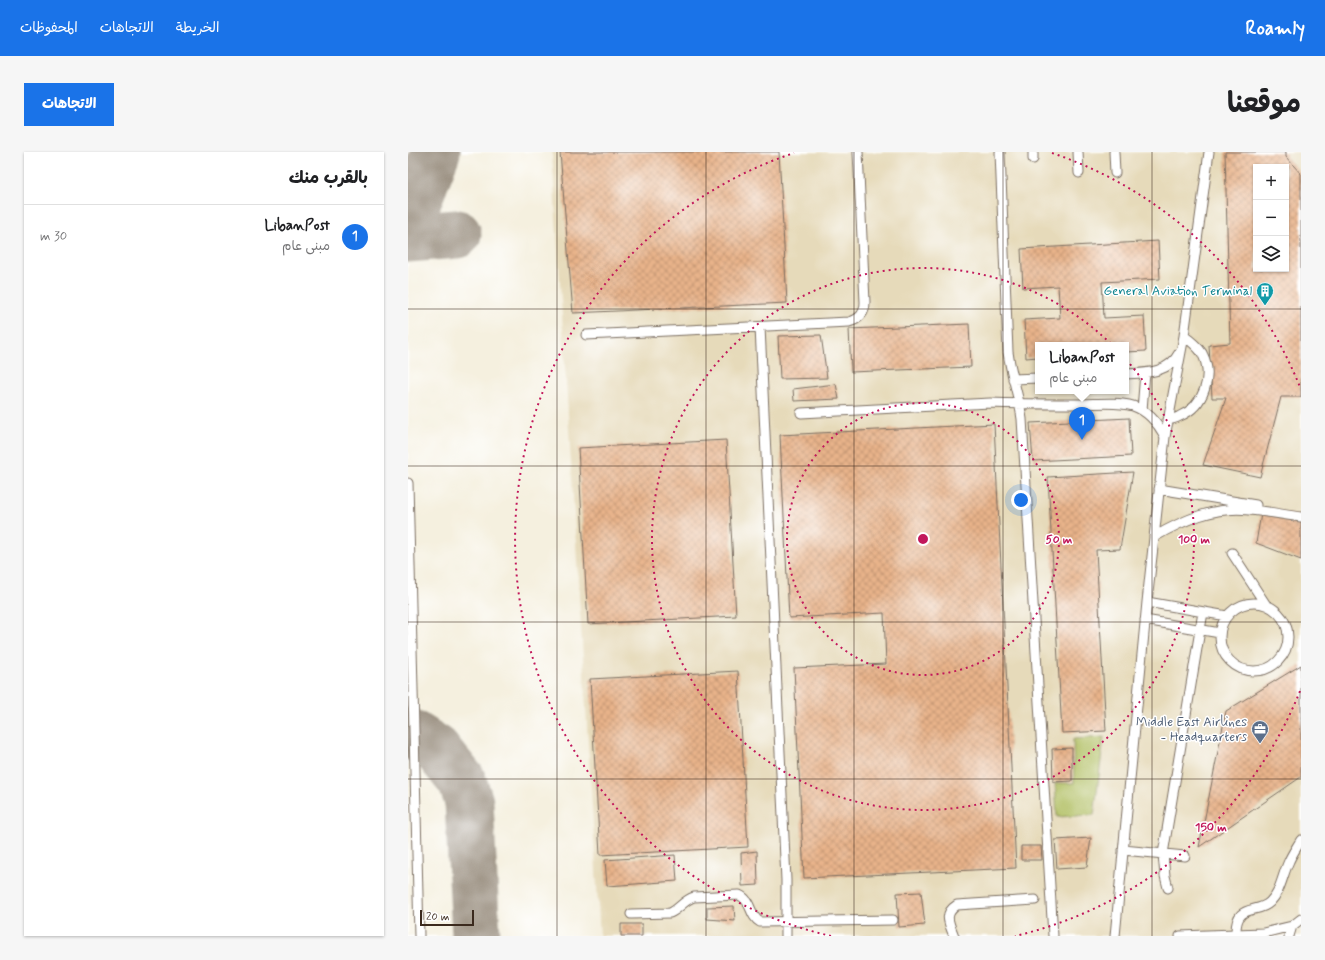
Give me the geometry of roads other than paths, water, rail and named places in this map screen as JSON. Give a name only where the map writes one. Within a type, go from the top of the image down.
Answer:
[{"type":"lane","points":[[586,334],[849,322],[860,318],[863,313],[865,302],[858,152]]},
{"type":"lane","points":[[1000,152],[1008,352],[1020,404],[1023,427],[1053,936]]},
{"type":"lane","points":[[1078,152],[1079,173]]},
{"type":"lane","points":[[1114,152],[1115,174]]},
{"type":"lane","points":[[1115,936],[1145,620],[1165,437],[1184,336],[1209,152]]},
{"type":"lane","points":[[760,327],[786,880],[786,936]]},
{"type":"lane","points":[[1168,420],[1191,410],[1200,401],[1205,390],[1207,377],[1206,365],[1202,353],[1194,343],[1184,336]]},
{"type":"lane","points":[[1129,374],[1145,373],[1163,369],[1177,358],[1181,350]]},
{"type":"lane","points":[[1142,410],[1145,373]]},
{"type":"lane","points":[[1013,379],[1035,378]]},
{"type":"lane","points":[[801,413],[990,403],[1123,404],[1142,410],[1152,417],[1160,426],[1165,437]]},
{"type":"lane","points":[[408,483],[419,936]]},
{"type":"lane","points":[[1159,489],[1301,512]]},
{"type":"lane","points":[[1154,537],[1176,524],[1193,517],[1223,510],[1248,509],[1301,517]]},
{"type":"lane","points":[[1232,553],[1266,605]]},
{"type":"lane","points":[[1147,602],[1227,616]]},
{"type":"lane","points":[[1255,603],[1266,605],[1276,611],[1283,620],[1287,630],[1287,642],[1284,653],[1276,662],[1267,668],[1255,670],[1244,669],[1234,664],[1226,656],[1221,645],[1220,634],[1222,624],[1235,608],[1245,604],[1255,603]]},
{"type":"lane","points":[[1168,888],[1165,876],[1163,854],[1203,612]]},
{"type":"lane","points":[[1145,620],[1220,634]]},
{"type":"lane","points":[[1236,934],[1236,925],[1239,917],[1246,911],[1268,904],[1277,895],[1289,860],[1301,840]]},
{"type":"lane","points":[[1123,850],[1184,856]]},
{"type":"lane","points":[[631,914],[670,914],[688,899],[694,897],[739,895],[748,902],[754,918],[764,923],[893,920]]},
{"type":"lane","points":[[954,936],[948,918],[949,912],[957,905],[1034,900]]},
{"type":"lane","points":[[1180,936],[1268,932],[1292,926],[1301,919]]},
{"type":"lane","points":[[1289,936],[1292,926]]},
{"type":"lane","points":[[1250,934],[1261,936]]},
{"type":"place","name":"General Aviation Terminal","points":[[1265,306]]},
{"type":"place","name":"LibanPost","points":[[1082,440]]},
{"type":"place","name":"Middle East Airlines - Headquarters","points":[[1260,744]]}]
